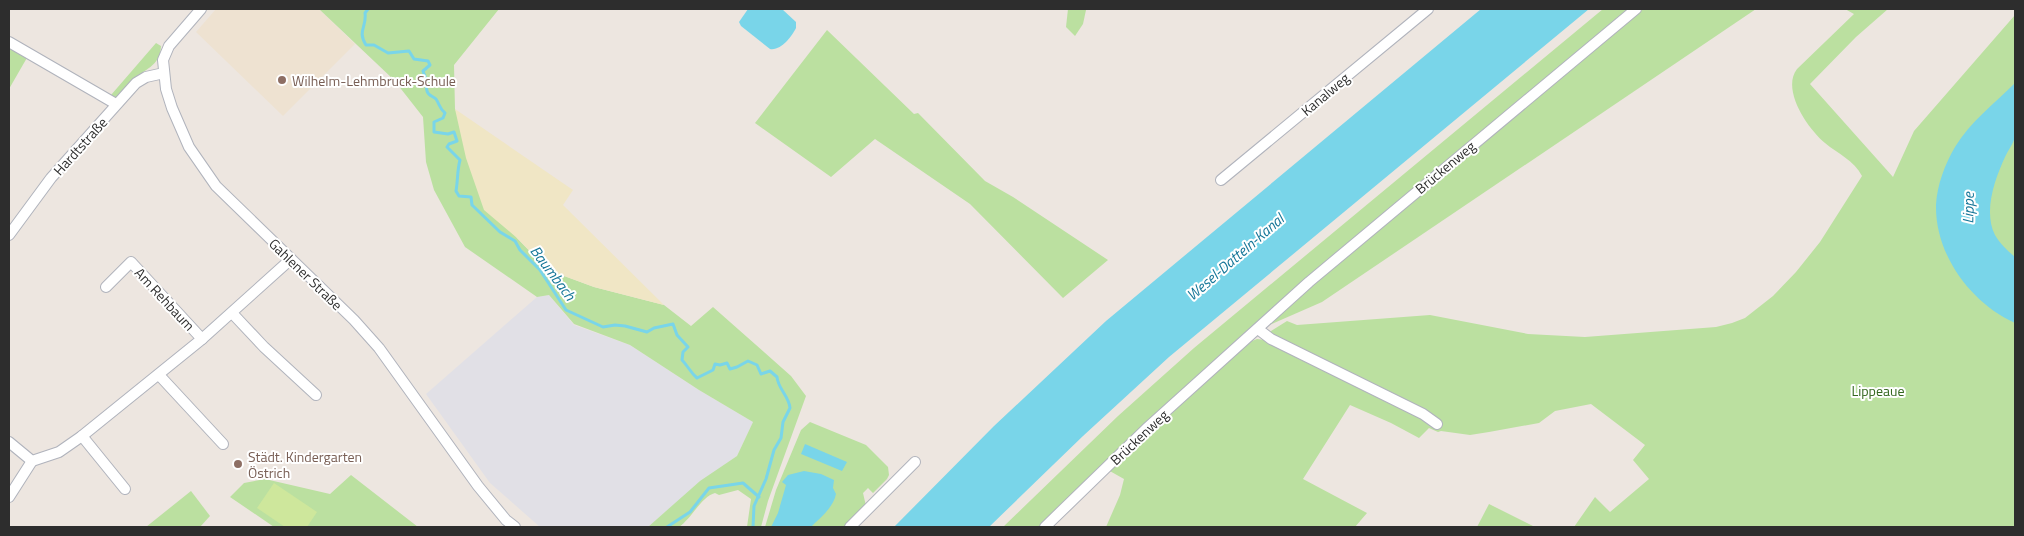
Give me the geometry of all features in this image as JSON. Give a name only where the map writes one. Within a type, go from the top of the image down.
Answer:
[{"type":"street","name":"Gahlener Straße","points":[[201,9],[168,46],[163,60],[164,74],[172,108],[189,147],[216,186],[354,320],[379,348],[478,486],[506,520],[515,527]]},
{"type":"street","name":"Kanalweg","points":[[1221,180],[1428,9]]},
{"type":"street","name":"Brückenweg","points":[[1045,527],[1146,429],[1309,282],[1636,9]]},
{"type":"street","points":[[9,42],[116,104]]},
{"type":"street","name":"Hardtstraße","points":[[9,235],[51,178],[136,83],[146,77],[164,74]]},
{"type":"street","name":"Am Rehbaum","points":[[32,460],[58,452],[82,436],[202,339],[290,258]]},
{"type":"street","name":"Am Rehbaum","points":[[106,287],[131,262],[202,339]]},
{"type":"street","points":[[232,313],[276,359],[316,395]]},
{"type":"street","points":[[1258,329],[1271,339],[1423,414],[1437,424]]},
{"type":"street","points":[[159,375],[222,444]]},
{"type":"street","points":[[82,436],[125,489]]},
{"type":"street","points":[[9,442],[32,460],[9,497]]},
{"type":"street","points":[[850,527],[915,462]]},
{"type":"shaded area","name":"Wilhelm-Lehmbruck-Schule","points":[[216,9],[319,9],[355,44],[283,116],[196,32]]},
{"type":"shaded area","points":[[549,295],[574,325],[630,345],[699,390],[753,422],[737,456],[700,482],[648,527],[540,527],[490,483],[426,394],[537,297]]},
{"type":"green space","points":[[319,9],[499,9],[454,65],[455,109],[517,238],[548,270],[594,287],[664,305],[691,326],[713,307],[791,376],[806,396],[768,501],[761,527],[747,527],[751,499],[738,490],[719,495],[715,493],[710,495],[679,527],[648,527],[700,481],[737,456],[753,422],[699,390],[630,345],[574,324],[549,295],[537,297],[465,247],[434,190],[426,162],[423,117],[394,80]]},
{"type":"green space","points":[[1068,9],[1086,9],[1083,24],[1075,36],[1066,27]]},
{"type":"green space","points":[[1603,9],[1631,9],[1107,461],[1039,527],[1003,527],[1118,416],[1194,348]]},
{"type":"green space","points":[[1643,9],[1756,9],[1322,302],[1267,326],[1319,278]]},
{"type":"green space","name":"Lippeaue","points":[[1845,9],[1888,9],[1856,37],[1810,84],[1893,177],[1914,131],[2015,15],[2015,527],[1574,527],[1595,497],[1610,512],[1649,479],[1633,460],[1645,445],[1591,404],[1555,411],[1539,423],[1470,435],[1438,432],[1429,428],[1419,438],[1350,405],[1303,479],[1367,513],[1355,527],[1106,527],[1120,495],[1124,479],[1108,470],[1208,378],[1252,341],[1257,339],[1265,340],[1271,331],[1287,321],[1297,325],[1430,315],[1528,334],[1585,337],[1716,327],[1745,318],[1773,296],[1796,272],[1820,242],[1862,176],[1850,161],[1818,137],[1804,119],[1794,98],[1792,87],[1797,69],[1854,14]]},
{"type":"green space","points":[[827,30],[914,114],[918,113],[985,181],[1013,197],[1108,260],[1063,298],[970,204],[875,139],[831,177],[755,123]]},
{"type":"green space","points":[[9,36],[111,95],[156,43],[161,46],[158,59],[131,81],[115,99],[9,39]]},
{"type":"green space","points":[[9,45],[28,56],[9,89]]},
{"type":"green space","points":[[810,422],[866,445],[888,467],[889,475],[873,493],[868,488],[863,493],[866,506],[845,527],[765,527],[776,490],[801,430]]},
{"type":"green space","points":[[351,475],[418,527],[274,527],[230,497],[244,483],[265,479],[330,494]]},
{"type":"green space","points":[[274,483],[317,512],[307,527],[285,527],[257,508]]},
{"type":"green space","points":[[191,491],[210,516],[200,527],[146,527]]},
{"type":"green space","points":[[1489,504],[1533,526],[1477,527]]},
{"type":"sand","points":[[455,109],[573,190],[563,205],[664,305],[594,287],[548,270],[517,238],[484,210],[466,158]]},
{"type":"water","points":[[748,9],[782,9],[796,22],[796,28],[789,39],[782,45],[778,48],[770,49],[741,26],[739,22]]},
{"type":"water","name":"Wesel-Datteln-Kanal","points":[[1481,9],[1589,9],[1169,357],[1083,436],[989,527],[894,527],[994,426],[1106,321]]},
{"type":"water","name":"Lippe","points":[[2015,83],[2015,136],[1994,185],[1990,216],[1995,235],[2015,257],[2015,323],[1984,303],[1970,290],[1959,275],[1949,259],[1942,242],[1937,224],[1936,205],[1942,175],[1955,147],[1975,121]]},
{"type":"water","points":[[805,444],[847,462],[842,471],[801,454]]},
{"type":"water","points":[[804,471],[821,474],[834,480],[833,488],[836,494],[832,504],[811,527],[771,527],[778,513],[786,485],[782,482],[788,475]]},
{"type":"waterway","name":"Baumbach","points":[[368,9],[365,13],[362,32],[366,45],[374,45],[388,53],[409,51],[414,59],[428,61],[430,65],[423,71],[427,91],[429,95],[436,99],[445,113],[443,118],[434,122],[434,132],[448,134],[454,132],[457,141],[449,144],[447,147],[460,160],[456,191],[459,196],[471,197],[472,205],[500,232],[515,241],[520,250],[540,270],[566,310],[603,327],[625,326],[647,332],[654,328],[673,324],[677,335],[688,347],[683,352],[682,360],[697,378],[713,370],[715,364],[727,363],[730,369],[748,361],[757,365],[761,374],[770,371],[777,377],[790,408],[783,422],[781,438],[774,450],[766,479],[754,506],[753,527]]},
{"type":"waterway","points":[[667,527],[690,512],[709,488],[743,483],[759,497]]},
{"type":"place","name":"Wilhelm-Lehmbruck-Schule","points":[[282,80]]},
{"type":"place","name":"Städt. Kindergarten Östrich","points":[[238,464]]}]
